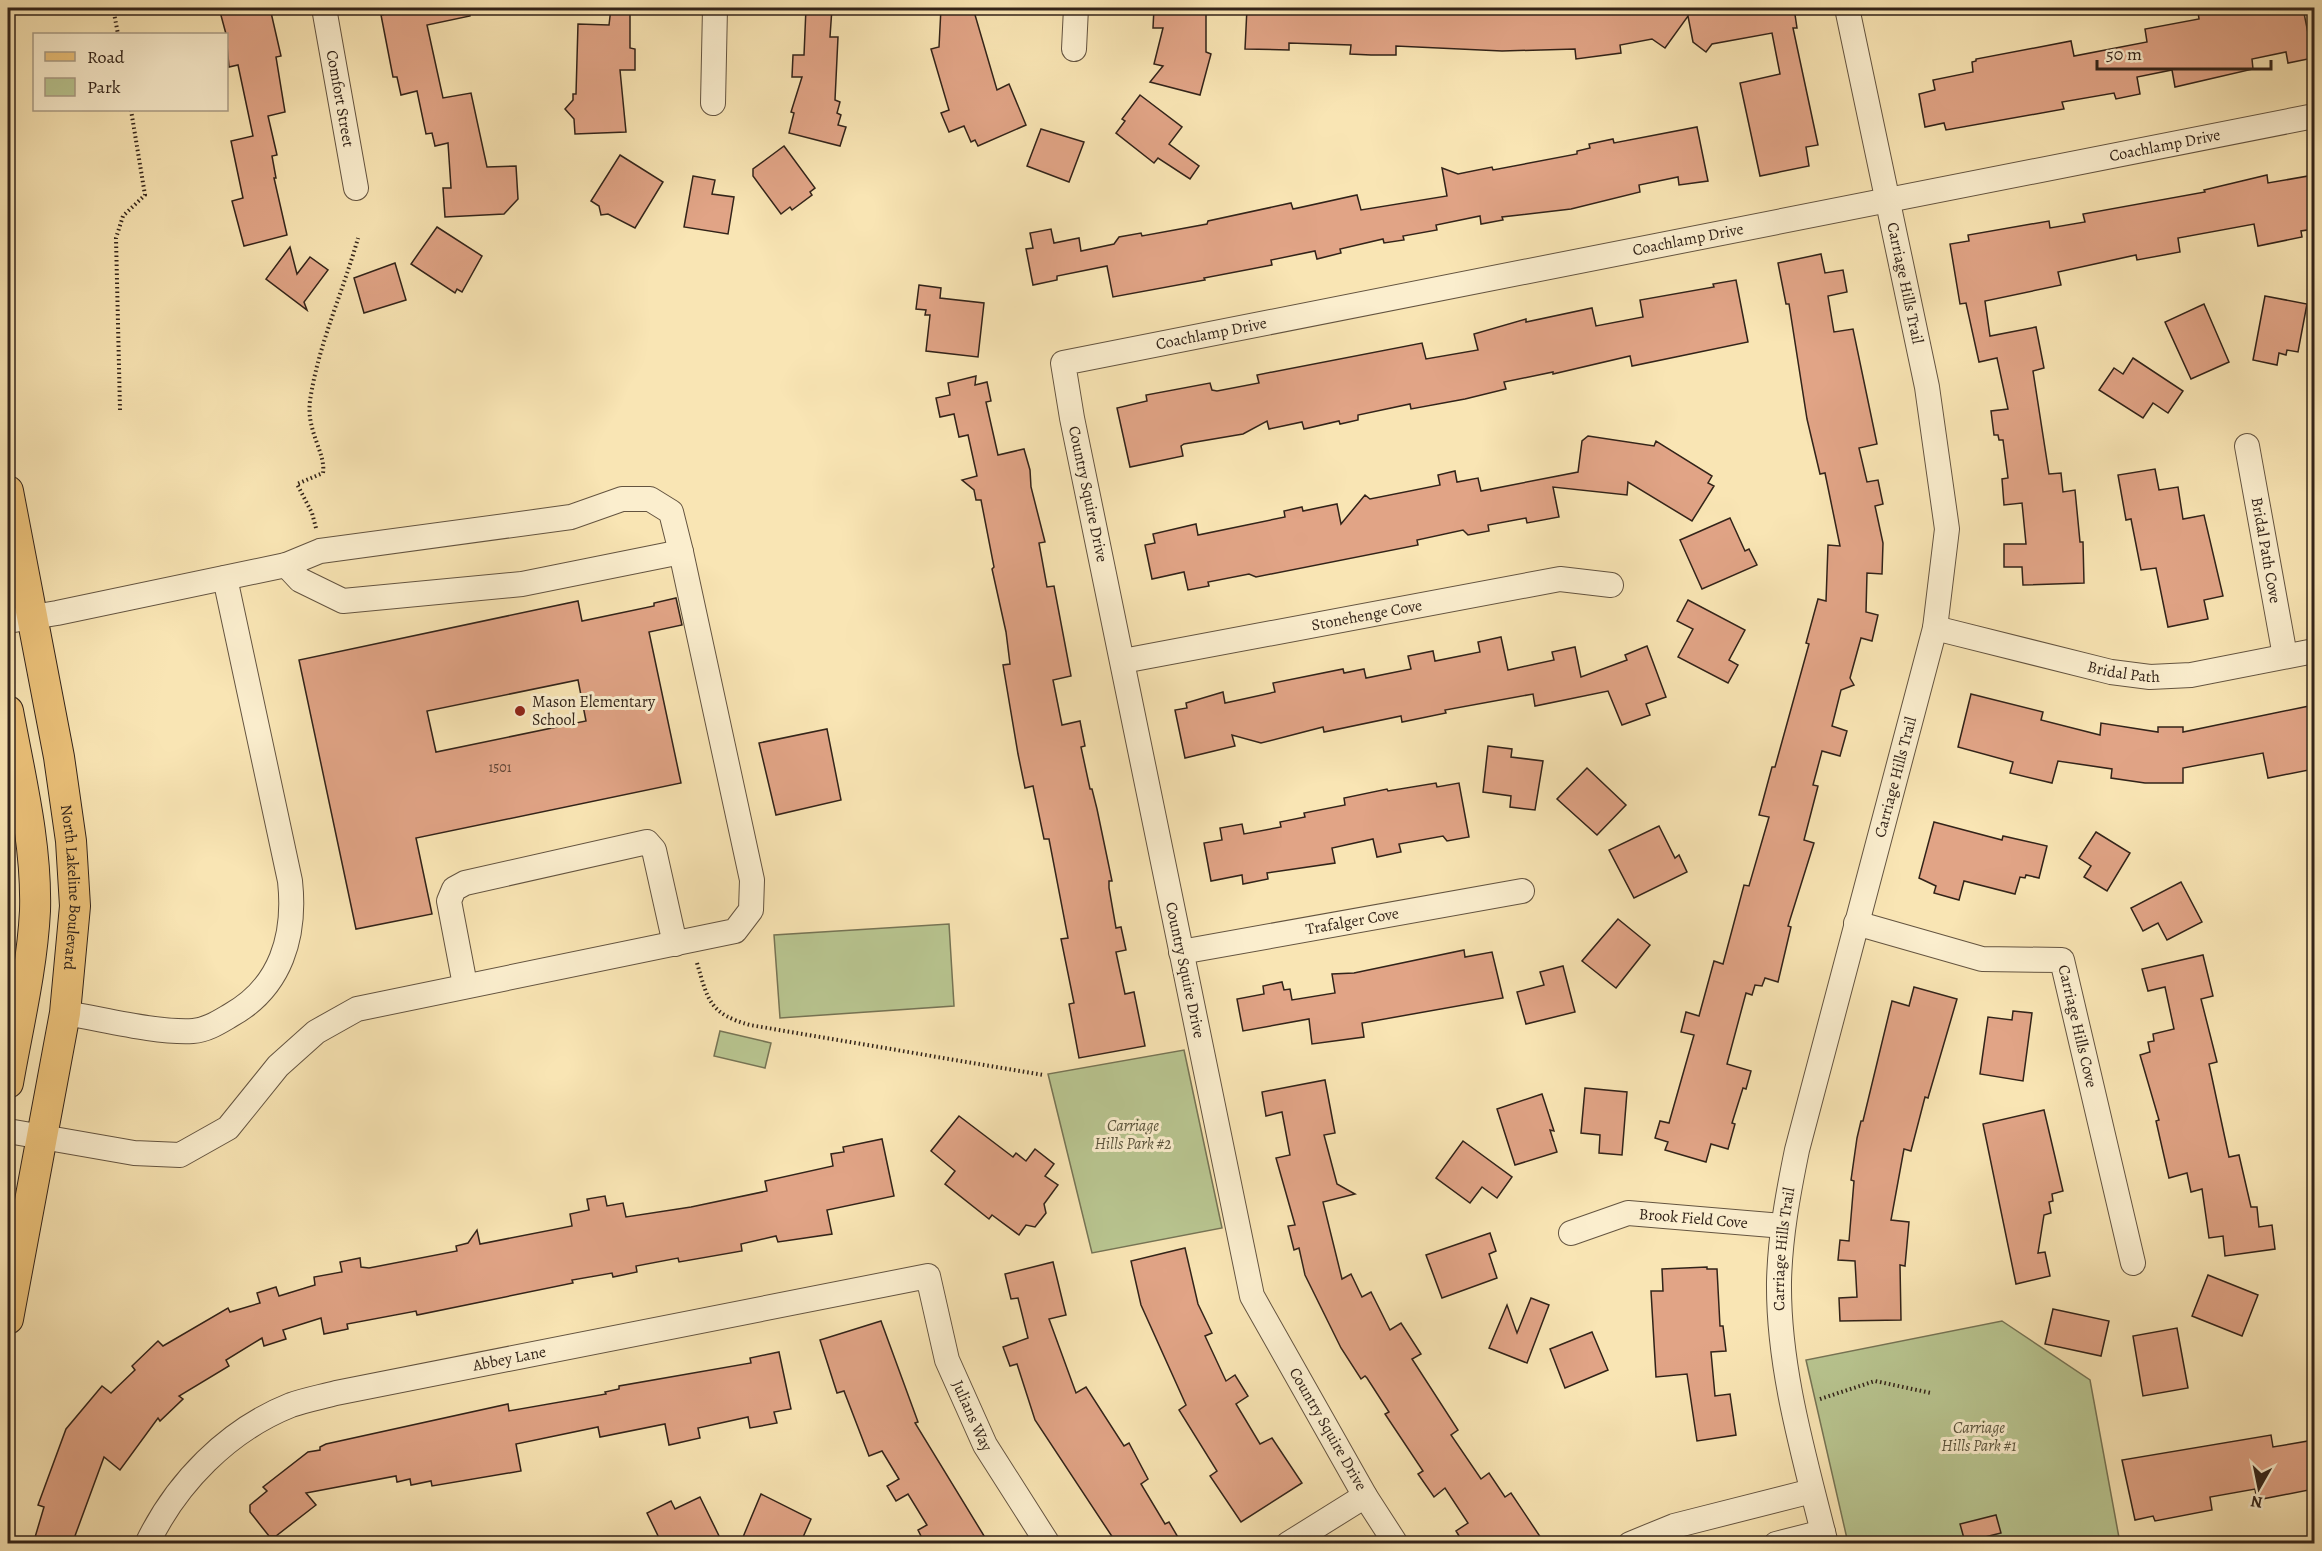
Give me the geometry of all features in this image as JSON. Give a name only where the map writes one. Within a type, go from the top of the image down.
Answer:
[{"type":"main road","name":"North Lakeline Boulevard","points":[[8,491],[20,619],[59,757],[71,841],[75,906],[65,1013],[8,1319]]},
{"type":"main road","name":"North Lakeline Boulevard","points":[[8,711],[29,825],[35,910],[27,984],[8,1083]]},
{"type":"street","name":"Comfort Street","points":[[324,8],[356,188]]},
{"type":"street","points":[[713,103],[716,8]]},
{"type":"street","points":[[1074,49],[1076,8]]},
{"type":"street","name":"Carriage Hills Trail","points":[[1824,1538],[1785,1359],[1779,1284],[1782,1226],[1797,1150],[1935,628],[1947,529],[1927,387],[1847,8]]},
{"type":"street","name":"Coachlamp Drive","points":[[1063,363],[2314,116]]},
{"type":"street","name":"Country Squire Drive","points":[[1063,363],[1072,418],[1252,1296],[1365,1496],[1396,1544]]},
{"type":"street","name":"Bridal Path Cove","points":[[2247,446],[2285,656]]},
{"type":"street","points":[[8,1131],[134,1153],[180,1155],[228,1128],[278,1066],[315,1032],[357,1009],[735,931],[751,910],[752,880],[681,552],[670,512],[650,499],[622,499],[571,517],[320,551],[286,565],[20,619]]},
{"type":"street","points":[[286,565],[300,580],[343,601],[522,584],[681,552]]},
{"type":"street","points":[[65,1013],[180,1031],[210,1027],[252,1002],[279,967],[291,923],[290,881],[225,578]]},
{"type":"street","name":"Stonehenge Cove","points":[[1123,661],[1560,579],[1611,585]]},
{"type":"street","name":"Bridal Path","points":[[1935,628],[2111,672],[2150,677],[2191,675],[2314,651]]},
{"type":"street","points":[[465,985],[449,901],[454,889],[465,883],[647,842],[654,850],[685,943]]},
{"type":"street","name":"Trafalger Cove","points":[[1182,952],[1522,891]]},
{"type":"street","name":"Carriage Hills Cove","points":[[1856,923],[1982,960],[2062,960],[2133,1263]]},
{"type":"street","name":"Brook Field Cove","points":[[1571,1233],[1628,1213],[1782,1226]]},
{"type":"street","name":"Abbey Lane","points":[[147,1544],[181,1490],[217,1449],[257,1423],[292,1405],[347,1390],[928,1276]]},
{"type":"street","name":"Julians Way","points":[[928,1276],[951,1371],[985,1445],[1048,1544]]},
{"type":"street","points":[[1630,1544],[1674,1526],[1812,1491]]},
{"type":"street","points":[[1288,1544],[1365,1496]]},
{"type":"street","points":[[1776,1544],[1824,1538]]},
{"type":"path","points":[[113,8],[118,33]]},
{"type":"path","points":[[120,410],[116,238],[123,216],[146,195],[131,111]]},
{"type":"path","points":[[318,536],[312,513],[297,484],[324,473],[311,430],[310,401],[339,292],[358,238]]},
{"type":"path","points":[[685,943],[711,1003],[727,1019],[750,1025],[1043,1075]]},
{"type":"path","points":[[1820,1399],[1875,1382],[1931,1394]]},
{"type":"green space","points":[[949,924],[954,1006],[780,1018],[774,935]]},
{"type":"green space","points":[[720,1031],[771,1043],[765,1068],[714,1056]]},
{"type":"green space","name":"Carriage Hills Park #2","points":[[1184,1050],[1222,1228],[1092,1253],[1048,1074]]},
{"type":"green space","name":"Carriage Hills Park #1","points":[[2002,1321],[2090,1380],[2120,1543],[1848,1543],[1806,1360]]},
{"type":"building","points":[[219,8],[270,8],[281,56],[276,57],[285,112],[268,116],[277,155],[272,156],[276,178],[274,178],[287,235],[244,246],[232,201],[243,198],[231,141],[253,136],[238,65],[229,67],[228,33],[226,33]]},
{"type":"building","points":[[394,8],[469,8],[470,16],[427,25],[443,98],[471,93],[487,167],[516,166],[518,199],[504,214],[445,217],[443,188],[451,188],[448,143],[435,146],[432,133],[426,134],[417,91],[401,95],[397,77],[393,77],[381,15],[395,12]]},
{"type":"building","points":[[611,8],[630,8],[630,48],[635,49],[635,70],[620,70],[626,132],[575,134],[574,119],[565,109],[573,100],[573,94],[576,94],[578,24],[609,25]]},
{"type":"building","points":[[806,8],[832,8],[830,37],[838,37],[835,100],[840,102],[837,113],[841,115],[838,125],[846,127],[840,146],[789,133],[794,113],[791,112],[802,77],[792,77],[793,55],[804,55]]},
{"type":"building","points":[[941,8],[973,8],[997,90],[1009,84],[1026,125],[978,146],[975,140],[971,142],[964,126],[949,132],[941,113],[949,110],[931,49],[939,47]]},
{"type":"building","points":[[1154,8],[1206,8],[1206,52],[1211,54],[1200,95],[1150,82],[1163,66],[1154,64],[1163,28],[1153,28]]},
{"type":"building","points":[[1247,8],[1484,8],[1484,11],[1508,12],[1533,10],[1532,8],[1794,8],[1797,28],[1793,28],[1818,145],[1806,147],[1809,166],[1760,176],[1740,83],[1780,74],[1772,33],[1712,44],[1706,52],[1693,42],[1688,16],[1665,48],[1652,39],[1620,45],[1621,53],[1576,59],[1575,49],[1502,51],[1396,46],[1396,55],[1371,55],[1350,54],[1351,45],[1289,43],[1289,50],[1245,49]]},
{"type":"building","points":[[2219,8],[2303,8],[2313,58],[2288,63],[2286,52],[2252,59],[2253,69],[2175,87],[2172,70],[2137,77],[2140,94],[2116,99],[2114,93],[2062,102],[2064,109],[1946,130],[1944,123],[1925,127],[1919,94],[1935,90],[1933,80],[1973,72],[1972,62],[1976,59],[2071,41],[2074,56],[2147,42],[2145,29],[2199,19],[2198,12]]},
{"type":"building","points":[[1140,95],[1182,127],[1169,144],[1199,166],[1190,179],[1158,158],[1154,163],[1116,133],[1125,121],[1122,119]]},
{"type":"building","points":[[1697,127],[1708,181],[1679,185],[1678,177],[1639,185],[1640,192],[1571,209],[1502,217],[1503,220],[1481,224],[1480,216],[1436,225],[1437,230],[1403,236],[1404,240],[1384,243],[1383,239],[1340,249],[1341,253],[1317,259],[1315,251],[1271,260],[1272,265],[1113,297],[1107,266],[1057,276],[1057,280],[1033,285],[1026,249],[1033,248],[1030,233],[1051,229],[1054,243],[1079,238],[1081,251],[1114,244],[1119,237],[1141,233],[1142,236],[1207,224],[1208,221],[1291,203],[1293,209],[1357,195],[1361,210],[1447,196],[1442,168],[1458,174],[1492,167],[1493,170],[1577,154],[1577,151],[1590,148],[1589,144],[1613,139],[1614,143]]},
{"type":"building","points":[[1041,129],[1084,142],[1069,182],[1027,166]]},
{"type":"building","points":[[784,146],[815,188],[810,192],[812,195],[792,210],[790,207],[781,214],[753,176],[753,169]]},
{"type":"building","points":[[620,155],[663,182],[635,228],[608,214],[601,215],[599,206],[591,201]]},
{"type":"building","points":[[2267,175],[2268,183],[2314,175],[2314,229],[2301,231],[2302,237],[2258,246],[2254,224],[2178,238],[2180,252],[2137,260],[2136,255],[2058,272],[2061,285],[1985,301],[1990,336],[2036,327],[2044,368],[2033,371],[2049,474],[2061,473],[2063,492],[2075,490],[2080,542],[2083,542],[2084,583],[2023,585],[2022,567],[2004,567],[2004,544],[2026,544],[2022,503],[2004,505],[2002,479],[2008,478],[2003,440],[1999,440],[1998,435],[1994,435],[1991,411],[2008,409],[1997,358],[1979,362],[1966,303],[1960,304],[1950,244],[1969,241],[1968,235],[2049,221],[2050,228],[2085,222],[2083,214],[2205,192],[2204,190]]},
{"type":"building","points":[[693,176],[715,180],[712,194],[734,197],[728,234],[684,227]]},
{"type":"building","points":[[437,227],[482,256],[462,292],[457,289],[455,293],[411,264]]},
{"type":"building","points":[[290,247],[297,274],[310,257],[328,270],[304,302],[307,310],[266,279]]},
{"type":"building","points":[[1821,254],[1825,273],[1843,270],[1847,292],[1828,296],[1834,332],[1853,329],[1877,444],[1859,448],[1867,482],[1878,480],[1883,504],[1875,506],[1883,543],[1882,574],[1867,573],[1866,612],[1878,615],[1872,641],[1861,638],[1850,678],[1854,685],[1841,690],[1832,726],[1847,731],[1840,756],[1822,751],[1813,785],[1818,786],[1804,840],[1814,843],[1788,926],[1791,927],[1778,982],[1765,978],[1762,986],[1755,985],[1752,995],[1746,993],[1727,1064],[1751,1071],[1732,1123],[1735,1124],[1728,1149],[1711,1144],[1706,1162],[1665,1150],[1668,1142],[1655,1138],[1660,1121],[1669,1123],[1694,1035],[1681,1032],[1686,1012],[1699,1016],[1714,961],[1723,964],[1744,885],[1749,886],[1769,817],[1759,815],[1772,767],[1775,767],[1809,644],[1806,643],[1818,599],[1826,601],[1828,545],[1840,546],[1825,473],[1820,474],[1807,419],[1789,304],[1786,304],[1778,263]]},
{"type":"building","points":[[395,263],[406,300],[364,313],[354,278]]},
{"type":"building","points":[[1736,280],[1748,342],[1632,366],[1630,356],[1553,374],[1553,372],[1504,382],[1506,389],[1465,399],[1411,409],[1410,404],[1358,415],[1358,420],[1340,424],[1339,421],[1304,429],[1302,422],[1269,429],[1267,421],[1243,434],[1184,444],[1181,446],[1183,456],[1130,467],[1117,408],[1147,401],[1146,395],[1210,383],[1212,390],[1217,391],[1259,383],[1257,375],[1422,343],[1426,359],[1478,350],[1474,334],[1526,319],[1526,322],[1592,308],[1596,326],[1643,317],[1640,300],[1714,287],[1713,284]]},
{"type":"building","points":[[919,285],[941,288],[940,298],[984,303],[978,357],[926,351],[930,315],[925,315],[926,310],[916,309]]},
{"type":"building","points":[[2265,296],[2307,304],[2298,352],[2287,350],[2286,355],[2279,353],[2277,365],[2253,360]]},
{"type":"building","points":[[2204,304],[2229,362],[2191,379],[2165,322]]},
{"type":"building","points":[[2133,358],[2183,391],[2168,413],[2153,403],[2143,418],[2099,390],[2114,368],[2123,374]]},
{"type":"building","points":[[976,376],[975,385],[987,382],[991,401],[986,402],[998,455],[1024,449],[1030,470],[1031,487],[1045,542],[1039,543],[1047,587],[1054,586],[1071,676],[1053,680],[1062,725],[1080,721],[1085,746],[1081,747],[1112,881],[1109,881],[1109,888],[1116,928],[1121,927],[1126,950],[1116,952],[1125,994],[1134,992],[1145,1046],[1079,1058],[1069,1004],[1074,1003],[1061,939],[1068,938],[1049,839],[1044,839],[1033,786],[1025,788],[1018,754],[1003,665],[1010,664],[1006,632],[992,569],[994,567],[981,500],[976,500],[974,490],[962,480],[977,476],[968,435],[959,437],[954,414],[940,417],[936,398],[950,395],[948,383]]},
{"type":"building","points":[[1588,436],[1654,446],[1656,441],[1712,476],[1708,483],[1714,486],[1692,521],[1628,482],[1627,495],[1553,487],[1559,517],[1527,523],[1526,518],[1488,525],[1489,531],[1468,535],[1463,530],[1417,540],[1418,545],[1256,577],[1249,574],[1208,582],[1209,586],[1188,590],[1184,572],[1152,579],[1145,545],[1155,543],[1153,534],[1196,524],[1198,535],[1285,517],[1284,511],[1302,507],[1303,511],[1337,504],[1341,524],[1365,495],[1370,499],[1440,485],[1438,475],[1455,471],[1457,482],[1478,478],[1481,491],[1578,472],[1582,441]]},
{"type":"building","points":[[2155,469],[2159,490],[2178,487],[2183,519],[2204,515],[2223,596],[2204,600],[2208,619],[2168,627],[2156,568],[2141,570],[2131,519],[2126,520],[2118,475]]},
{"type":"building","points":[[1730,518],[1745,551],[1749,549],[1757,565],[1702,589],[1680,540]]},
{"type":"building","points":[[676,598],[682,625],[649,632],[681,783],[416,838],[432,914],[356,929],[299,660],[578,601],[582,621],[654,606],[654,603]],"holes":[[[578,680],[586,721],[436,752],[427,711]]]},
{"type":"building","points":[[1688,600],[1745,630],[1729,660],[1738,665],[1728,683],[1678,657],[1693,629],[1677,621]]},
{"type":"building","points":[[1501,637],[1508,670],[1554,660],[1552,652],[1575,647],[1581,677],[1627,660],[1625,655],[1647,646],[1666,697],[1646,704],[1650,715],[1622,725],[1608,691],[1535,706],[1533,694],[1445,710],[1446,713],[1402,722],[1401,716],[1324,732],[1323,727],[1261,743],[1232,735],[1235,746],[1185,758],[1175,710],[1187,708],[1186,703],[1223,692],[1225,703],[1275,692],[1273,683],[1343,669],[1344,673],[1364,669],[1366,678],[1411,669],[1408,656],[1433,651],[1435,661],[1480,652],[1478,642]]},
{"type":"building","points":[[1971,694],[2043,712],[2041,720],[2100,735],[2101,723],[2158,732],[2158,727],[2183,727],[2183,732],[2314,705],[2314,769],[2268,778],[2263,753],[2183,768],[2183,783],[2145,783],[2111,778],[2112,769],[2058,761],[2052,783],[2010,773],[2013,762],[1958,747]]},
{"type":"building","points":[[827,729],[841,800],[776,815],[759,743]]},
{"type":"building","points":[[1488,746],[1512,749],[1511,757],[1543,761],[1535,810],[1510,807],[1511,796],[1483,792]]},
{"type":"building","points":[[1587,768],[1626,805],[1597,835],[1557,799]]},
{"type":"building","points":[[1436,783],[1437,787],[1459,783],[1469,837],[1447,841],[1443,836],[1399,844],[1401,852],[1377,857],[1373,839],[1332,848],[1335,863],[1267,873],[1268,879],[1243,884],[1242,875],[1211,881],[1204,843],[1222,840],[1220,828],[1242,824],[1244,834],[1281,827],[1280,822],[1305,817],[1304,813],[1345,805],[1344,798],[1387,789],[1388,791]]},
{"type":"building","points":[[1934,822],[2002,840],[2003,836],[2047,846],[2039,878],[2026,875],[2025,878],[2020,877],[2015,894],[1964,881],[1959,900],[1934,893],[1936,886],[1919,878]]},
{"type":"building","points":[[1659,826],[1675,858],[1679,855],[1687,872],[1634,898],[1609,850]]},
{"type":"building","points":[[2096,832],[2130,853],[2107,891],[2084,877],[2091,866],[2079,858]]},
{"type":"building","points":[[2181,882],[2202,922],[2167,940],[2158,923],[2143,931],[2131,908]]},
{"type":"building","points":[[1618,919],[1650,945],[1616,988],[1582,961]]},
{"type":"building","points":[[1464,950],[1465,957],[1492,952],[1503,998],[1362,1023],[1364,1037],[1312,1044],[1309,1019],[1243,1031],[1237,999],[1264,994],[1263,986],[1282,982],[1284,990],[1290,989],[1292,1000],[1335,993],[1332,974],[1354,973]]},
{"type":"building","points":[[2203,955],[2213,996],[2201,999],[2217,1062],[2209,1064],[2229,1157],[2239,1155],[2251,1207],[2257,1207],[2259,1227],[2272,1225],[2275,1249],[2225,1256],[2223,1236],[2209,1238],[2202,1189],[2191,1192],[2187,1173],[2169,1178],[2156,1121],[2159,1120],[2140,1055],[2150,1052],[2148,1042],[2154,1041],[2153,1034],[2174,1029],[2165,987],[2148,991],[2142,969]]},
{"type":"building","points":[[1563,966],[1575,1012],[1526,1024],[1517,992],[1544,985],[1540,972]]},
{"type":"building","points":[[1914,987],[1957,999],[1928,1098],[1925,1097],[1911,1151],[1904,1149],[1891,1220],[1909,1222],[1905,1266],[1900,1265],[1901,1320],[1840,1321],[1839,1298],[1857,1297],[1855,1261],[1838,1260],[1840,1240],[1849,1241],[1854,1181],[1851,1180],[1857,1138],[1892,1001],[1909,1006]]},
{"type":"building","points":[[2013,1011],[2032,1013],[2023,1081],[1980,1074],[1988,1017],[2012,1020]]},
{"type":"building","points":[[1325,1080],[1335,1133],[1324,1135],[1337,1184],[1355,1194],[1323,1202],[1342,1279],[1351,1274],[1362,1297],[1371,1292],[1390,1330],[1401,1323],[1421,1354],[1412,1359],[1458,1430],[1451,1435],[1481,1479],[1489,1473],[1505,1497],[1511,1493],[1545,1544],[1464,1544],[1456,1531],[1468,1523],[1445,1488],[1434,1497],[1418,1474],[1423,1471],[1385,1414],[1389,1412],[1367,1378],[1365,1376],[1361,1379],[1341,1348],[1305,1275],[1299,1248],[1294,1250],[1288,1226],[1295,1225],[1276,1158],[1290,1155],[1282,1112],[1266,1116],[1262,1092]]},
{"type":"building","points":[[1585,1088],[1627,1092],[1622,1155],[1599,1153],[1600,1135],[1581,1133]]},
{"type":"building","points":[[1542,1094],[1554,1131],[1550,1130],[1557,1152],[1515,1165],[1497,1109]]},
{"type":"building","points":[[2044,1110],[2063,1191],[2052,1194],[2053,1201],[2049,1202],[2051,1213],[2044,1215],[2038,1253],[2045,1252],[2050,1276],[2016,1284],[1983,1124]]},
{"type":"building","points":[[959,1116],[1013,1157],[1016,1153],[1026,1161],[1035,1149],[1054,1164],[1045,1176],[1058,1185],[1044,1204],[1046,1213],[1035,1227],[1026,1225],[1019,1235],[992,1215],[989,1219],[945,1184],[955,1171],[931,1151]]},
{"type":"building","points":[[882,1139],[894,1196],[827,1210],[832,1234],[778,1242],[776,1236],[741,1244],[742,1251],[679,1262],[678,1258],[636,1266],[637,1272],[613,1277],[612,1273],[572,1280],[573,1283],[417,1315],[416,1311],[347,1324],[348,1329],[324,1334],[321,1318],[283,1330],[286,1339],[264,1346],[262,1338],[226,1360],[229,1366],[179,1396],[183,1399],[160,1421],[158,1418],[120,1470],[104,1457],[72,1544],[33,1544],[44,1507],[38,1505],[66,1429],[102,1386],[111,1393],[135,1370],[132,1366],[158,1341],[163,1346],[228,1308],[230,1312],[260,1303],[257,1293],[276,1287],[279,1296],[315,1285],[314,1277],[342,1272],[340,1262],[360,1258],[361,1267],[369,1268],[457,1251],[456,1246],[468,1243],[477,1230],[480,1244],[572,1226],[570,1214],[589,1210],[587,1199],[605,1196],[607,1206],[623,1203],[626,1217],[691,1207],[767,1191],[765,1181],[833,1166],[831,1154],[844,1152],[843,1147]]},
{"type":"building","points":[[1463,1141],[1512,1177],[1497,1198],[1482,1187],[1470,1203],[1436,1178]]},
{"type":"building","points":[[1490,1233],[1496,1251],[1489,1254],[1497,1278],[1442,1298],[1426,1255]]},
{"type":"building","points":[[1185,1248],[1198,1304],[1212,1333],[1205,1336],[1226,1381],[1235,1375],[1248,1396],[1236,1404],[1260,1444],[1272,1438],[1302,1483],[1241,1522],[1210,1476],[1217,1471],[1179,1410],[1186,1405],[1141,1305],[1131,1261]]},
{"type":"building","points":[[1053,1262],[1066,1315],[1049,1319],[1076,1393],[1086,1387],[1124,1446],[1129,1443],[1148,1479],[1141,1484],[1165,1524],[1169,1522],[1182,1544],[1117,1544],[1035,1420],[1017,1364],[1010,1366],[1003,1347],[1028,1338],[1018,1298],[1011,1299],[1005,1274]]},
{"type":"building","points":[[1707,1267],[1707,1269],[1717,1269],[1720,1326],[1723,1326],[1726,1351],[1711,1352],[1715,1396],[1730,1394],[1736,1435],[1697,1441],[1687,1374],[1656,1377],[1651,1291],[1663,1291],[1662,1269]]},
{"type":"building","points":[[2208,1275],[2258,1295],[2242,1336],[2192,1316]]},
{"type":"building","points":[[1531,1298],[1549,1305],[1527,1363],[1489,1348],[1507,1305],[1517,1333]]},
{"type":"building","points":[[2053,1309],[2109,1321],[2101,1356],[2045,1344]]},
{"type":"building","points":[[881,1321],[918,1422],[915,1423],[989,1544],[925,1544],[918,1530],[927,1525],[908,1494],[896,1501],[887,1486],[899,1479],[882,1451],[869,1456],[844,1391],[837,1393],[820,1340]]},
{"type":"building","points":[[2177,1328],[2188,1388],[2143,1396],[2133,1336]]},
{"type":"building","points":[[1592,1332],[1608,1370],[1565,1388],[1550,1349]]},
{"type":"building","points":[[779,1352],[791,1409],[774,1412],[777,1423],[750,1428],[748,1417],[698,1428],[700,1438],[669,1445],[665,1424],[600,1437],[598,1427],[516,1444],[521,1471],[432,1486],[431,1481],[411,1485],[410,1479],[397,1482],[396,1476],[306,1493],[316,1505],[276,1536],[269,1536],[250,1512],[250,1505],[267,1491],[263,1487],[308,1452],[320,1450],[320,1447],[326,1444],[508,1404],[509,1411],[606,1394],[605,1392],[619,1389],[619,1386],[751,1363],[750,1358]]},
{"type":"building","points":[[2271,1435],[2273,1447],[2314,1440],[2314,1489],[2257,1500],[2255,1489],[2210,1497],[2212,1510],[2155,1521],[2153,1516],[2135,1520],[2122,1460]]},
{"type":"building","points":[[761,1494],[811,1519],[800,1544],[759,1544],[743,1537]]},
{"type":"building","points":[[700,1497],[723,1544],[662,1544],[647,1513],[671,1501],[675,1509]]},
{"type":"building","points":[[1996,1515],[2001,1533],[1965,1542],[1960,1524]]},
{"type":"place","name":"Mason Elementary School","points":[[520,711]]}]
